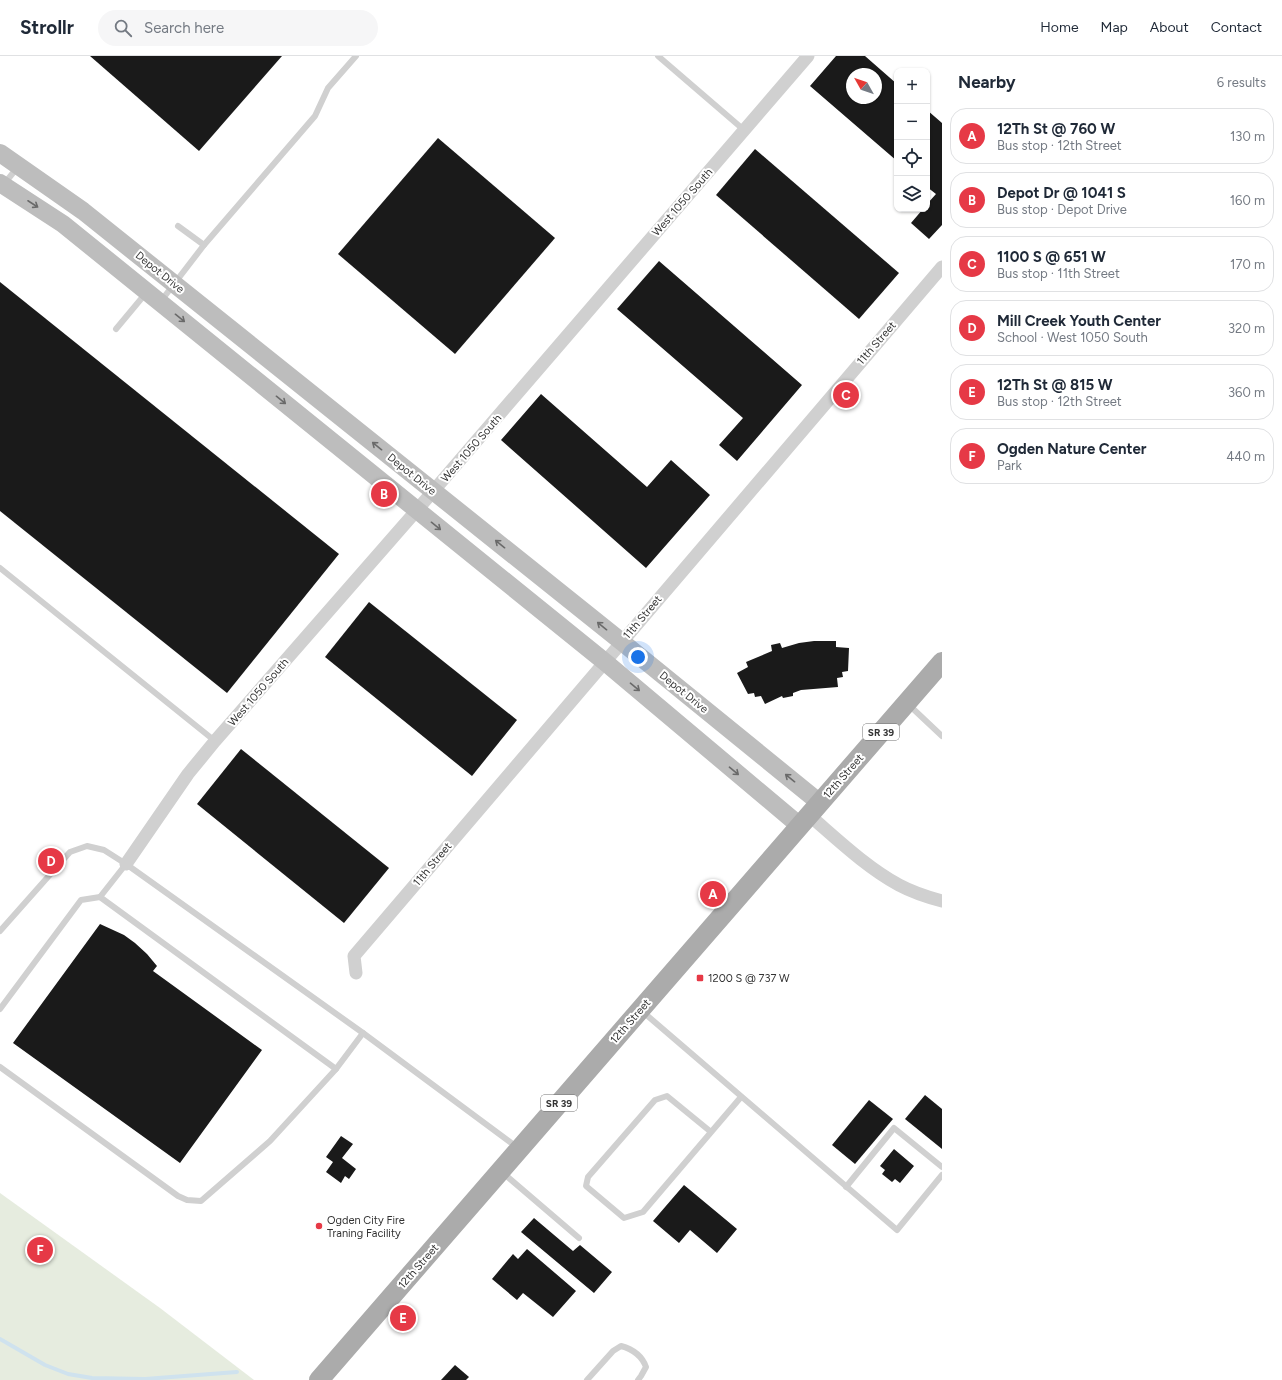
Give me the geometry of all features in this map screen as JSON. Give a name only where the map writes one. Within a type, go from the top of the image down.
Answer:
[{"type":"main road","name":"Depot Drive","points":[[0,153],[83,211],[622,642],[809,815]]},
{"type":"main road","name":"Depot Drive","points":[[1,187],[63,224],[605,662],[809,815]]},
{"type":"main road","name":"12th Street","points":[[319,1380],[942,662]]},
{"type":"street","name":"West 1050 South","points":[[126,864],[188,774],[215,741],[417,510],[808,56]]},
{"type":"street","name":"11th Street","points":[[356,973],[354,956],[942,267]]},
{"type":"street","name":"Depot Drive","points":[[809,815],[876,871],[899,885],[926,897],[942,901]]},
{"type":"lane","points":[[116,330],[154,297],[174,284],[204,245],[315,116],[328,88],[356,56]]},
{"type":"lane","points":[[658,56],[744,130]]},
{"type":"lane","points":[[1,187],[19,165]]},
{"type":"lane","points":[[178,226],[204,245]]},
{"type":"lane","points":[[0,568],[215,741]]},
{"type":"lane","points":[[907,702],[942,736]]},
{"type":"lane","points":[[0,931],[70,852],[87,846],[104,850],[126,864],[363,1033],[519,1149]]},
{"type":"lane","points":[[0,1009],[80,900],[100,897],[126,864]]},
{"type":"lane","points":[[100,897],[336,1069]]},
{"type":"lane","points":[[640,1010],[897,1230],[942,1175]]},
{"type":"lane","points":[[0,1067],[178,1196],[187,1200],[201,1201],[270,1141],[336,1069],[363,1033]]},
{"type":"lane","points":[[711,1132],[667,1096],[655,1100],[588,1177],[586,1186],[624,1218],[643,1212],[741,1097]]},
{"type":"lane","points":[[846,1187],[894,1128],[942,1167]]},
{"type":"lane","points":[[500,1171],[579,1238]]},
{"type":"lane","points":[[587,1380],[613,1350],[621,1346],[630,1349],[644,1361],[646,1367],[638,1380]]},
{"type":"shaded area","points":[[0,1193],[160,1308],[254,1380],[0,1380]]},
{"type":"building","points":[[90,56],[282,56],[199,151]]},
{"type":"building","points":[[836,56],[865,56],[879,68],[846,68],[846,104],[882,104],[882,71],[894,81],[894,158],[810,86]]},
{"type":"building","points":[[930,113],[942,123],[942,225],[929,239],[911,223],[920,212],[930,212],[930,201],[936,194],[930,189]]},
{"type":"building","points":[[438,138],[555,238],[455,354],[338,254]]},
{"type":"building","points":[[755,149],[899,273],[859,319],[716,195]]},
{"type":"building","points":[[659,261],[802,385],[737,461],[719,445],[743,418],[617,309]]},
{"type":"building","points":[[0,282],[339,554],[227,693],[0,511]]},
{"type":"building","points":[[541,394],[647,487],[671,460],[710,495],[646,568],[501,440]]},
{"type":"building","points":[[369,602],[517,720],[472,776],[325,657]]},
{"type":"building","points":[[836,641],[836,647],[849,648],[848,671],[842,672],[843,677],[837,678],[838,687],[801,690],[793,693],[793,696],[783,698],[782,696],[765,704],[761,696],[755,697],[754,693],[748,694],[737,673],[748,667],[746,662],[772,651],[771,645],[780,643],[782,648],[799,643]]},
{"type":"building","points":[[241,749],[389,868],[344,923],[197,804]]},
{"type":"building","points":[[100,924],[124,935],[135,943],[157,966],[153,971],[262,1050],[180,1163],[13,1043]]},
{"type":"building","points":[[925,1095],[942,1109],[942,1149],[905,1119]]},
{"type":"building","points":[[869,1100],[893,1119],[855,1164],[832,1145]]},
{"type":"building","points":[[341,1136],[353,1144],[342,1158],[356,1169],[349,1179],[345,1176],[341,1183],[326,1172],[333,1162],[326,1157]]},
{"type":"building","points":[[894,1149],[914,1166],[900,1183],[895,1179],[892,1182],[882,1174],[885,1170],[880,1166]]},
{"type":"building","points":[[684,1185],[737,1229],[717,1253],[690,1230],[679,1243],[653,1221]]},
{"type":"building","points":[[534,1218],[573,1251],[580,1245],[612,1272],[594,1293],[521,1232]]},
{"type":"building","points":[[527,1249],[576,1291],[553,1317],[523,1293],[517,1300],[492,1279],[513,1254],[518,1259]]},
{"type":"building","points":[[455,1365],[469,1377],[466,1380],[441,1380]]},
{"type":"waterway","points":[[0,1339],[45,1365],[68,1374],[92,1378],[145,1379],[237,1372]]},
{"type":"place","name":"1100 S @ 651 W","points":[[846,395]]},
{"type":"place","name":"Depot Dr @ 1041 S","points":[[384,494]]},
{"type":"place","name":"Mill Creek Youth Center","points":[[51,861]]},
{"type":"place","name":"12Th St @ 760 W","points":[[713,894]]},
{"type":"place","name":"1200 S @ 737 W","points":[[700,978]]},
{"type":"place","name":"Ogden City Fire Traning Facility","points":[[319,1226]]},
{"type":"place","name":"Ogden Nature Center","points":[[40,1250]]},
{"type":"place","name":"12Th St @ 815 W","points":[[403,1318]]}]
